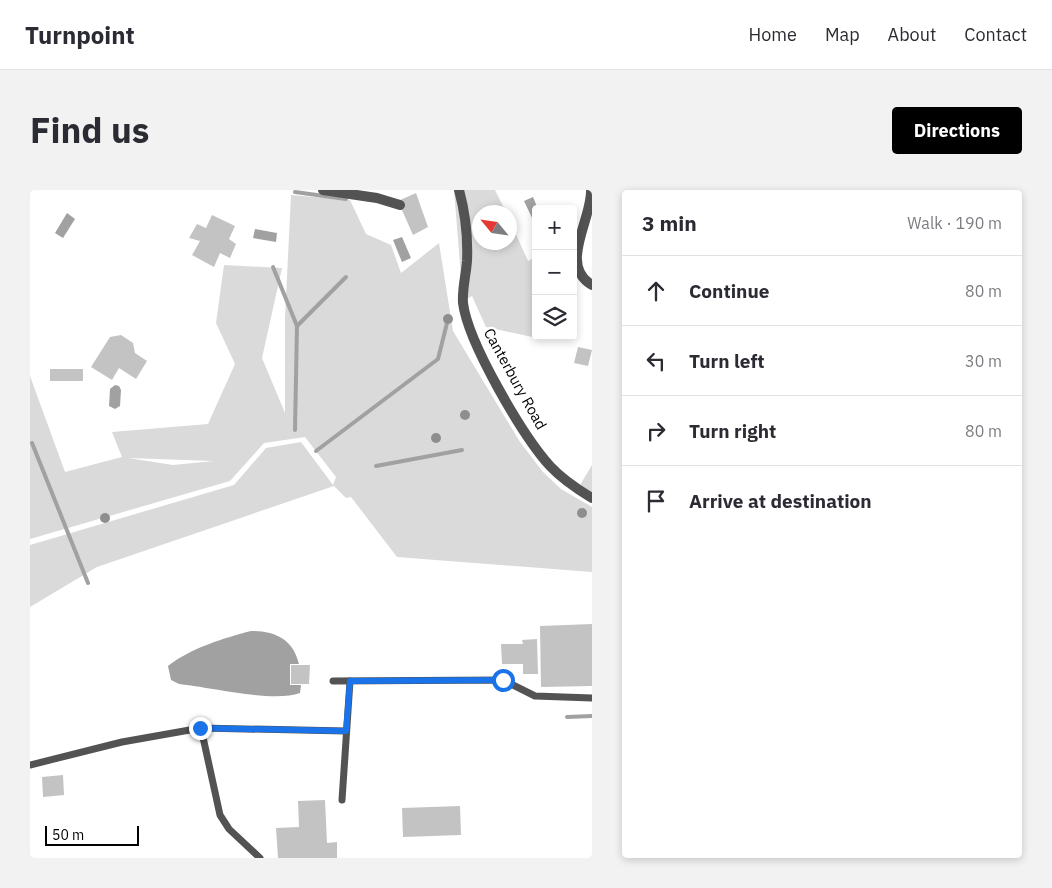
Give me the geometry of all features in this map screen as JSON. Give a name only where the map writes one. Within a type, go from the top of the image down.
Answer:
[{"type":"street","points":[[323,190],[377,198],[400,205]]},
{"type":"street","name":"Canterbury Road","points":[[459,190],[465,221],[467,258],[463,301],[470,329],[481,355],[520,424],[540,453],[566,482],[592,498]]},
{"type":"street","points":[[591,190],[592,197],[585,228],[576,255],[580,273],[592,285]]},
{"type":"lane","points":[[333,681],[503,680],[535,696],[592,698]]},
{"type":"lane","points":[[342,800],[350,681]]},
{"type":"lane","points":[[30,765],[122,742],[200,728],[346,731]]},
{"type":"lane","points":[[200,728],[220,814],[229,829],[260,858]]},
{"type":"shaded area","points":[[454,190],[495,190],[502,205],[472,205],[472,250],[517,250],[517,237],[528,261],[532,259],[532,337],[486,327],[472,296],[463,301]]},
{"type":"shaded area","points":[[291,195],[350,200],[366,234],[391,245],[401,273],[439,243],[453,331],[520,442],[543,472],[561,489],[592,507],[592,572],[397,557],[351,497],[346,498],[334,486],[97,567],[30,607],[30,545],[234,485],[266,448],[301,442],[333,485],[336,477],[305,437],[264,443],[230,481],[30,539],[30,376],[65,472],[122,457],[112,432],[208,424],[235,364],[216,323],[224,265],[282,268],[262,358],[285,413],[285,318]],"holes":[[[128,458],[214,461],[173,465]]]},
{"type":"shaded area","points":[[533,197],[536,205],[532,205],[532,218],[524,201]]},
{"type":"shaded area","points":[[67,213],[75,219],[63,238],[55,233]]},
{"type":"shaded area","points":[[255,229],[277,233],[276,242],[253,238]]},
{"type":"shaded area","points":[[402,237],[411,258],[402,262],[393,240]]},
{"type":"shaded area","points":[[115,385],[119,386],[121,390],[120,406],[115,409],[109,406],[110,389]]},
{"type":"shaded area","points":[[592,465],[592,493],[580,485]]},
{"type":"shaded area","points":[[251,631],[275,635],[282,638],[292,648],[299,664],[290,664],[290,685],[301,685],[300,693],[288,696],[258,695],[179,684],[171,680],[168,666],[177,660],[208,644]]},
{"type":"building","points":[[416,193],[428,227],[413,235],[398,201]]},
{"type":"building","points":[[212,215],[235,226],[229,239],[236,244],[230,258],[220,253],[214,267],[192,255],[200,241],[189,238],[197,224],[206,228]]},
{"type":"building","points":[[121,335],[133,343],[135,353],[147,361],[136,379],[119,368],[112,380],[91,367],[110,337]]},
{"type":"building","points":[[578,347],[592,350],[588,366],[574,363]]},
{"type":"building","points":[[50,369],[83,369],[83,381],[50,381]]},
{"type":"building","points":[[592,624],[592,686],[541,687],[540,626]]},
{"type":"building","points":[[537,639],[538,674],[523,674],[523,664],[502,664],[501,644],[523,644],[522,640]]},
{"type":"building","points":[[291,665],[310,665],[309,684],[291,684]]},
{"type":"building","points":[[63,775],[64,795],[43,797],[42,777]]},
{"type":"building","points":[[325,800],[327,843],[337,842],[337,858],[278,858],[276,828],[299,827],[298,801]]},
{"type":"building","points":[[460,806],[461,835],[403,837],[402,808]]},
{"type":"waterway","points":[[295,192],[346,199]]},
{"type":"waterway","points":[[273,267],[297,326],[295,430]]},
{"type":"waterway","points":[[297,326],[346,277]]},
{"type":"waterway","points":[[316,451],[438,359],[448,319]]},
{"type":"waterway","points":[[32,443],[88,583]]},
{"type":"waterway","points":[[376,466],[462,450]]},
{"type":"waterway","points":[[567,717],[592,716]]},
{"type":"route","points":[[200,728],[346,731],[350,681],[503,680]]}]
